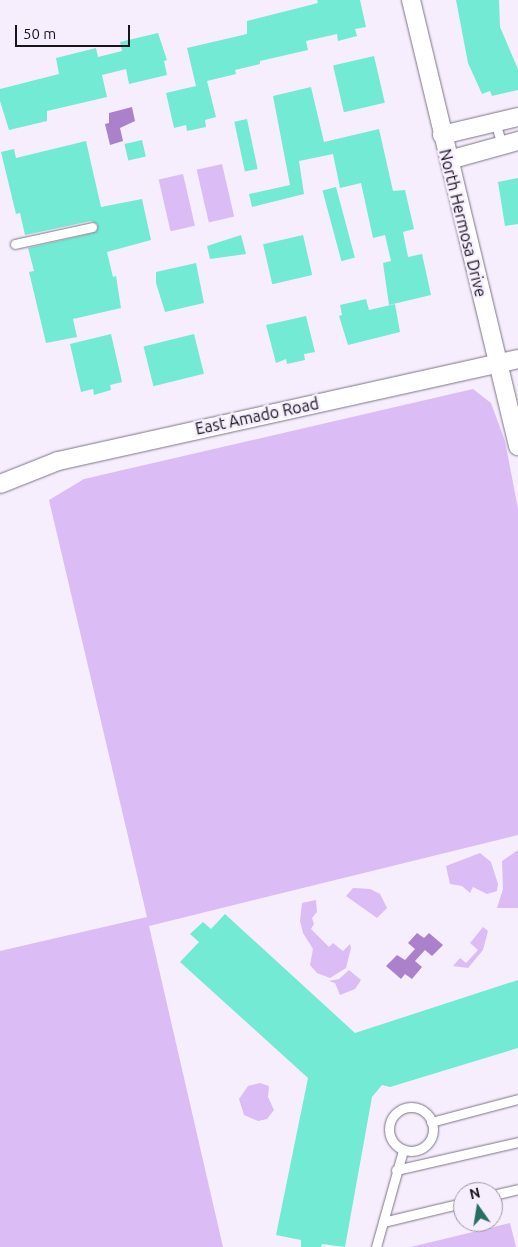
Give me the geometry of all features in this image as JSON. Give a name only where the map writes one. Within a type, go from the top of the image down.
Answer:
[{"type":"street","name":"North Hermosa Drive","points":[[411,0],[496,364],[518,446]]},
{"type":"street","points":[[442,135],[518,117]]},
{"type":"street","points":[[449,160],[510,143]]},
{"type":"street","name":"East Amado Road","points":[[0,484],[58,460],[518,359]]},
{"type":"lane","points":[[495,122],[510,143]]},
{"type":"lane","points":[[15,244],[92,227]]},
{"type":"lane","points":[[432,1122],[518,1099]]},
{"type":"lane","points":[[403,1150],[390,1134],[396,1114],[415,1108],[422,1111],[432,1122]]},
{"type":"lane","points":[[403,1150],[417,1150],[428,1142],[432,1122]]},
{"type":"lane","points":[[396,1170],[518,1142]]},
{"type":"lane","points":[[376,1247],[403,1150]]},
{"type":"lane","points":[[503,1193],[518,1189]]},
{"type":"lane","points":[[383,1222],[453,1204]]},
{"type":"shaded area","points":[[132,107],[135,121],[120,128],[123,141],[110,145],[105,124],[109,123],[109,113]]},
{"type":"shaded area","points":[[222,164],[234,217],[209,222],[197,170]]},
{"type":"shaded area","points":[[183,174],[195,226],[171,231],[159,180]]},
{"type":"shaded area","points":[[473,389],[491,403],[505,441],[518,509],[518,835],[149,926],[223,1247],[0,1247],[0,951],[147,917],[49,500],[84,479]]},
{"type":"shaded area","points":[[518,850],[518,908],[497,908],[503,889],[502,861]]},
{"type":"shaded area","points":[[480,853],[491,862],[498,884],[497,891],[487,894],[473,887],[470,893],[462,886],[450,884],[446,866]]},
{"type":"shaded area","points":[[353,888],[370,889],[380,894],[387,908],[377,918],[346,896]]},
{"type":"shaded area","points":[[316,900],[317,912],[312,918],[314,924],[311,929],[329,947],[333,943],[343,951],[350,944],[351,948],[346,968],[330,978],[317,973],[310,965],[313,949],[303,933],[300,921],[302,903]]},
{"type":"shaded area","points":[[483,927],[488,931],[483,950],[468,968],[453,966],[460,958],[466,963],[478,950],[470,943]]},
{"type":"shaded area","points":[[417,933],[424,938],[429,933],[443,945],[432,956],[425,950],[415,961],[422,967],[412,979],[405,974],[401,979],[386,966],[397,955],[405,960],[415,949],[408,943]]},
{"type":"shaded area","points":[[349,970],[361,980],[355,989],[340,995],[335,983],[329,981],[339,979]]},
{"type":"shaded area","points":[[260,1083],[269,1086],[268,1097],[274,1110],[267,1119],[258,1121],[244,1115],[239,1099],[248,1086]]},
{"type":"shaded area","points":[[510,1223],[516,1247],[411,1247],[473,1232],[503,1232],[503,1225]]},
{"type":"building","points":[[317,0],[360,0],[366,27],[355,29],[357,36],[338,41],[337,34],[306,41],[308,50],[260,61],[260,64],[235,70],[236,74],[207,81],[216,117],[205,120],[206,127],[187,131],[186,125],[174,128],[166,93],[196,86],[187,48],[247,34],[247,21],[318,3]]},
{"type":"building","points":[[456,0],[499,0],[500,27],[518,69],[518,90],[492,96],[490,91],[482,94],[468,63]]},
{"type":"building","points":[[158,33],[167,60],[164,61],[167,75],[129,84],[126,69],[102,75],[107,97],[47,111],[47,121],[9,130],[0,101],[0,89],[59,74],[56,58],[96,48],[98,57],[122,51],[120,42]]},
{"type":"building","points":[[374,56],[385,103],[344,112],[333,65]]},
{"type":"building","points":[[311,87],[324,142],[379,129],[393,191],[405,190],[414,229],[403,232],[408,257],[422,254],[431,295],[389,305],[383,263],[391,261],[385,235],[373,238],[361,183],[340,188],[333,154],[299,161],[304,194],[252,207],[249,194],[290,185],[273,96]]},
{"type":"building","points":[[247,119],[258,169],[245,172],[234,122]]},
{"type":"building","points":[[142,140],[146,157],[128,161],[124,144]]},
{"type":"building","points":[[86,141],[101,207],[142,199],[151,240],[107,252],[113,277],[116,276],[121,308],[73,319],[77,337],[46,343],[29,272],[34,271],[28,248],[93,233],[98,225],[91,221],[25,235],[20,213],[16,214],[1,152],[14,149],[16,158]]},
{"type":"building","points":[[518,178],[518,224],[505,226],[498,182]]},
{"type":"building","points":[[336,187],[355,258],[341,261],[322,191]]},
{"type":"building","points":[[241,235],[246,254],[210,259],[207,246]]},
{"type":"building","points":[[303,235],[312,275],[272,284],[263,244]]},
{"type":"building","points":[[196,263],[204,303],[165,312],[156,283],[156,272]]},
{"type":"building","points":[[366,299],[369,310],[395,304],[400,332],[348,345],[339,316],[342,315],[340,305]]},
{"type":"building","points":[[306,316],[315,352],[304,354],[305,360],[287,364],[286,359],[276,363],[266,325]]},
{"type":"building","points":[[111,334],[122,382],[110,385],[111,390],[94,395],[93,389],[81,392],[70,344]]},
{"type":"building","points":[[194,334],[204,374],[153,386],[144,347]]},
{"type":"building","points":[[225,914],[355,1033],[518,980],[518,1048],[390,1087],[382,1085],[372,1097],[345,1247],[322,1244],[321,1247],[301,1247],[301,1240],[276,1235],[308,1078],[180,962],[199,942],[190,934],[203,922],[211,929]]}]
